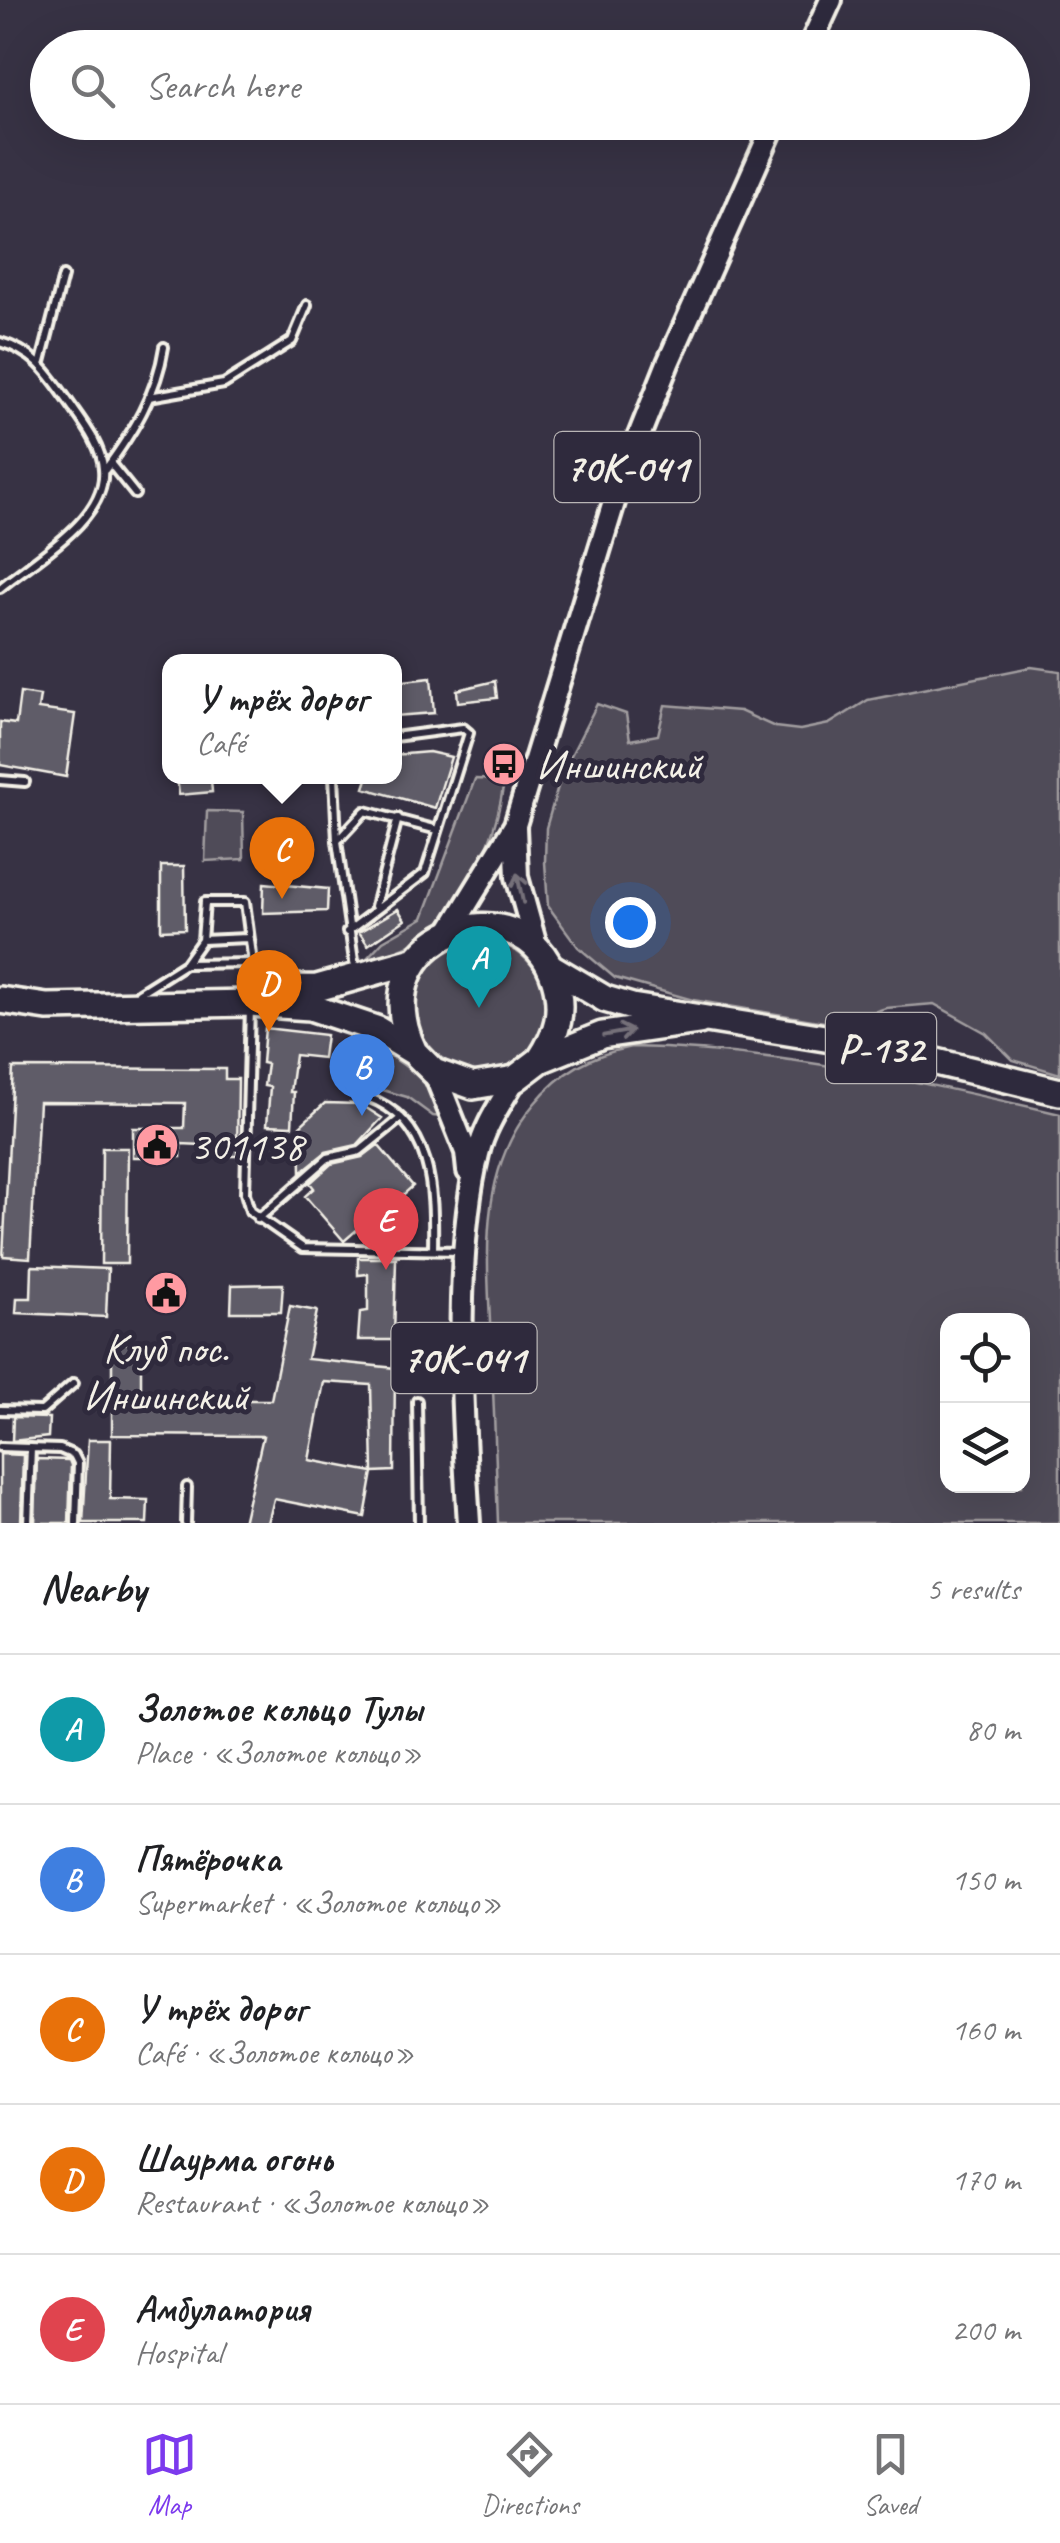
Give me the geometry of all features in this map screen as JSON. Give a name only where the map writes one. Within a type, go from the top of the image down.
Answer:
[{"type":"highway","name":"Р-132","points":[[450,932],[474,926],[498,928],[605,999],[699,1021],[862,1044],[1060,1092]]},
{"type":"highway","points":[[5,1000],[46,991],[139,993],[317,988],[414,961],[450,932]]},
{"type":"highway","name":"Р-132","points":[[540,1060],[560,1018],[560,998],[544,958]]},
{"type":"highway","points":[[414,961],[400,995],[408,1040],[434,1072],[473,1086],[515,1079]]},
{"type":"highway","points":[[5,1000],[47,1007],[250,1003],[310,1007],[408,1040]]},
{"type":"highway","name":"Р-132","points":[[515,1079],[540,1060],[602,1036],[699,1021]]},
{"type":"main road","points":[[818,30],[831,0]]},
{"type":"main road","name":"70К-041","points":[[450,932],[516,825],[619,486],[668,363],[768,140]]},
{"type":"main road","name":"70К-041","points":[[516,825],[516,877],[544,958]]},
{"type":"main road","name":"70К-041","points":[[434,1072],[466,1152],[470,1193]]},
{"type":"main road","name":"70К-041","points":[[469,1523],[466,1251],[470,1193],[478,1150],[515,1079]]},
{"type":"lane","points":[[41,362],[63,276]]},
{"type":"lane","points":[[149,398],[224,384],[292,342],[307,305]]},
{"type":"lane","points":[[0,342],[41,362],[86,427],[104,471],[102,487],[80,522],[0,588]]},
{"type":"lane","points":[[104,471],[137,426],[164,347]]},
{"type":"lane","points":[[110,464],[135,494]]},
{"type":"lane","points":[[347,932],[424,873],[468,730],[402,736]]},
{"type":"lane","points":[[0,780],[25,782]]},
{"type":"lane","points":[[334,784],[336,841],[347,932],[358,979]]},
{"type":"lane","points":[[336,841],[361,812],[438,830]]},
{"type":"lane","points":[[375,907],[398,818]]},
{"type":"lane","points":[[139,993],[185,964],[202,940],[203,903],[245,903],[246,938],[253,962],[263,970],[317,988]]},
{"type":"lane","points":[[202,940],[246,938]]},
{"type":"lane","points":[[185,964],[253,962]]},
{"type":"lane","points":[[250,1003],[245,1192],[248,1207],[258,1220],[303,1248],[466,1251]]},
{"type":"lane","points":[[367,1097],[389,1106],[419,1142],[431,1171],[433,1250]]},
{"type":"lane","points":[[258,1220],[328,1158],[358,1152],[400,1118]]},
{"type":"lane","points":[[0,1410],[42,1411],[74,1384]]},
{"type":"lane","points":[[417,1402],[418,1523]]},
{"type":"lane","points":[[0,1447],[62,1450],[76,1457],[76,1523]]},
{"type":"lane","points":[[28,1523],[31,1448]]},
{"type":"lane","points":[[186,1487],[186,1523]]},
{"type":"shaded area","points":[[1031,667],[1060,671],[1060,1074],[1013,1060],[986,1033],[934,1004],[886,1008],[836,1024],[693,1000],[615,978],[578,947],[548,906],[546,828],[562,773],[597,704],[626,714],[630,740],[658,735],[665,705],[740,711],[775,727],[800,730],[829,724],[868,700]]},
{"type":"shaded area","points":[[475,779],[501,780],[503,788],[489,843],[462,896],[422,937],[397,950],[368,957],[383,941],[423,918]]},
{"type":"shaded area","points":[[207,811],[243,812],[244,859],[205,861]]},
{"type":"shaded area","points":[[481,941],[506,946],[527,960],[541,981],[546,1006],[541,1031],[527,1052],[506,1066],[481,1071],[456,1066],[435,1052],[421,1031],[416,1006],[421,981],[435,960],[456,946]]},
{"type":"shaded area","points":[[631,1047],[793,1060],[1060,1114],[1060,1523],[498,1523],[488,1281],[494,1188],[515,1131],[534,1104],[555,1082],[590,1060]]},
{"type":"shaded area","points":[[380,1050],[426,1086],[441,1117],[433,1116],[407,1097],[365,1085]]},
{"type":"building","points":[[431,678],[434,713],[402,715],[402,681]]},
{"type":"building","points":[[495,681],[497,698],[458,702],[457,690]]},
{"type":"building","points":[[20,693],[40,696],[38,709],[75,714],[66,777],[0,765],[0,722],[16,724]]},
{"type":"building","points":[[429,752],[451,757],[435,808],[364,788],[365,784],[402,784],[402,754]]},
{"type":"building","points":[[178,784],[211,784],[212,792],[179,795]]},
{"type":"building","points":[[161,866],[184,866],[185,929],[161,930]]},
{"type":"building","points":[[264,883],[328,889],[327,911],[263,913]]},
{"type":"building","points":[[398,909],[405,920],[368,945],[359,932]]},
{"type":"building","points":[[265,1028],[326,1035],[323,1058],[295,1055],[290,1092],[294,1092],[292,1126],[267,1125],[270,1087],[264,1086],[267,1064],[262,1063]]},
{"type":"building","points":[[13,1068],[225,1069],[225,1079],[238,1079],[237,1156],[203,1156],[203,1145],[181,1144],[181,1157],[133,1157],[133,1128],[184,1128],[185,1103],[39,1102],[30,1258],[3,1256]]},
{"type":"building","points":[[325,1103],[360,1104],[382,1118],[357,1145],[326,1152],[301,1172],[300,1126]]},
{"type":"building","points":[[378,1145],[413,1186],[385,1211],[393,1221],[371,1240],[360,1227],[344,1241],[305,1196],[314,1188],[310,1183],[331,1164],[362,1157]]},
{"type":"building","points":[[102,1148],[128,1148],[127,1264],[101,1264]]},
{"type":"building","points":[[358,1258],[396,1258],[394,1340],[358,1340],[360,1312],[368,1311],[368,1274],[358,1275]]},
{"type":"building","points":[[32,1266],[108,1269],[106,1317],[16,1313],[17,1298],[31,1298]]},
{"type":"building","points":[[283,1284],[281,1312],[231,1312],[232,1285]]},
{"type":"building","points":[[290,1306],[317,1311],[307,1359],[395,1368],[394,1471],[373,1472],[365,1517],[274,1499],[268,1523],[243,1523],[263,1436],[112,1435],[112,1343],[141,1343],[141,1400],[271,1400]],"holes":[[[324,1382],[371,1385],[373,1472],[309,1460]]]},
{"type":"building","points":[[13,1417],[49,1418],[48,1437],[12,1441]]},
{"type":"building","points":[[88,1440],[111,1440],[110,1499],[148,1500],[147,1523],[83,1523]]},
{"type":"building","points":[[0,1454],[23,1455],[21,1523],[0,1523]]},
{"type":"building","points":[[37,1459],[69,1460],[69,1523],[35,1523]]},
{"type":"place","name":"Иншинский","points":[[504,764]]},
{"type":"place","name":"У трёх дорог","points":[[282,899]]},
{"type":"place","name":"Золотое кольцо Тулы","points":[[479,1008]]},
{"type":"place","name":"Шаурма огонь","points":[[269,1032]]},
{"type":"place","name":"Пятёрочка","points":[[362,1116]]},
{"type":"place","name":"301138","points":[[157,1145]]},
{"type":"place","name":"Амбулатория","points":[[386,1270]]},
{"type":"place","name":"Клуб пос. Иншинский","points":[[166,1293]]}]
